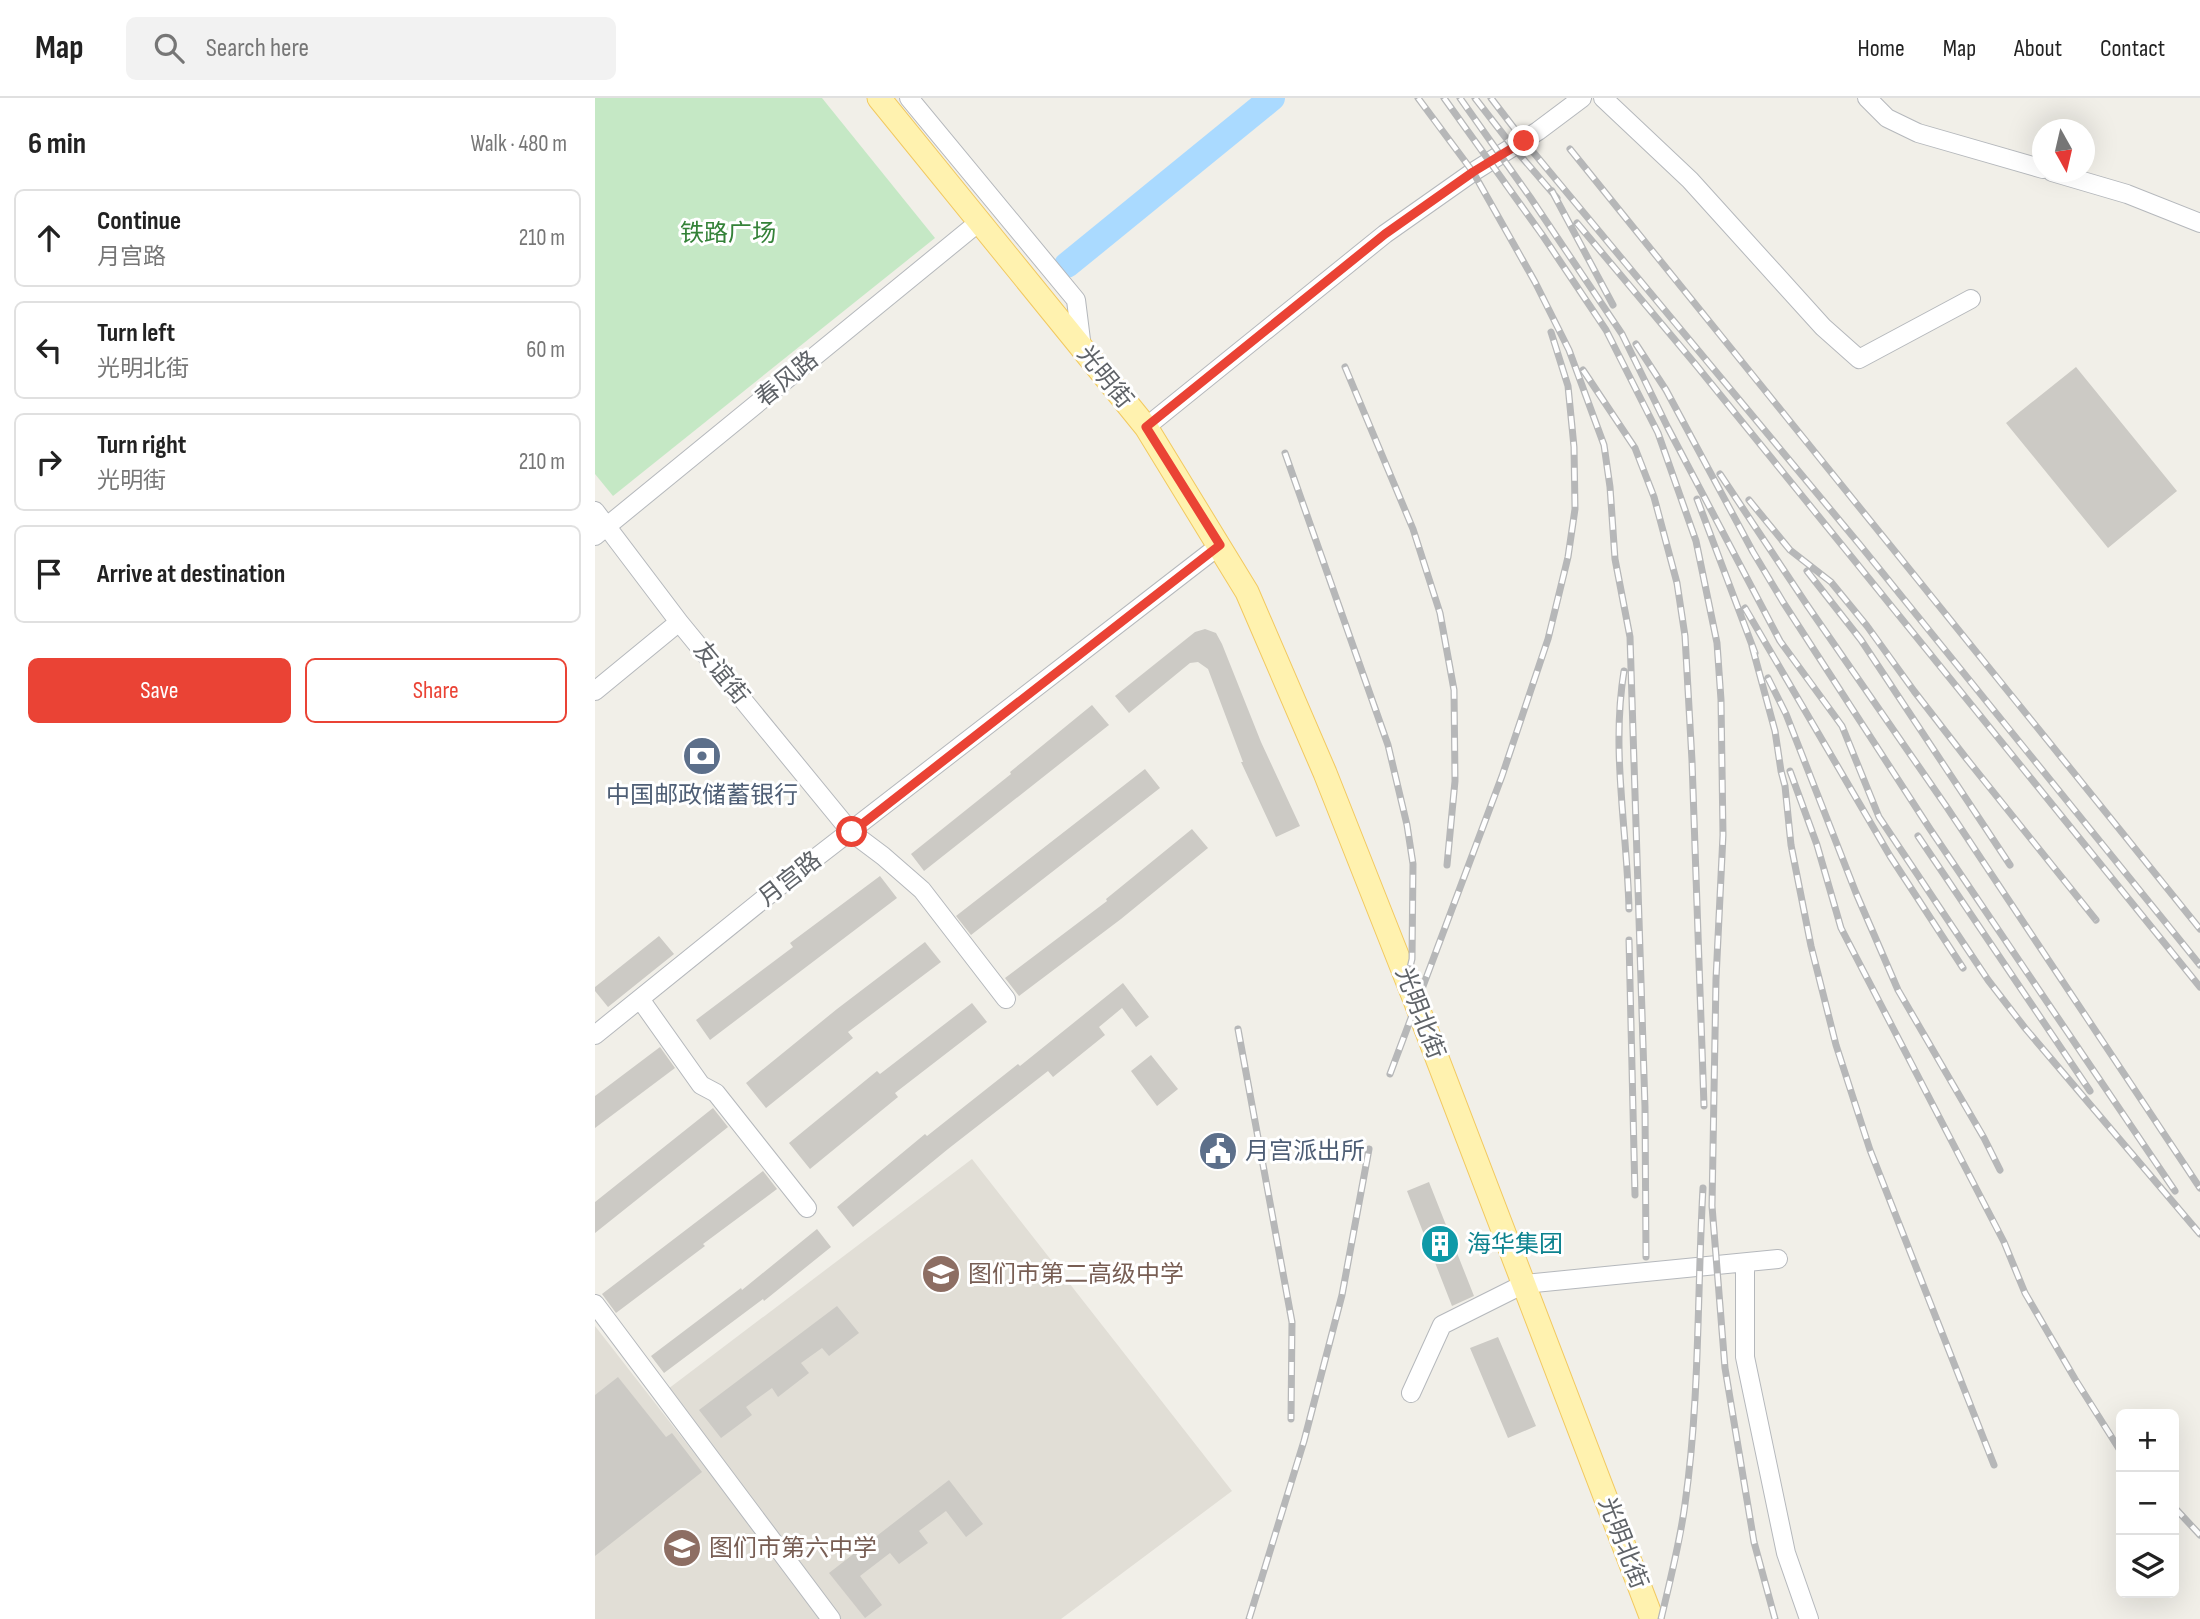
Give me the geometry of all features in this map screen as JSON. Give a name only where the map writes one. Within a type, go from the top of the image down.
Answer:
[{"type":"main road","name":"光明街","points":[[879,98],[1146,427]]},
{"type":"main road","name":"光明北街","points":[[1146,427],[1247,592],[1325,773],[1652,1619]]},
{"type":"street","points":[[909,98],[1076,300],[1082,348]]},
{"type":"street","name":"光明街","points":[[1146,427],[1385,234],[1473,172],[1538,131],[1582,98]]},
{"type":"street","points":[[1604,98],[1691,180],[1823,327],[1859,359],[1971,299]]},
{"type":"street","points":[[1867,98],[1887,118],[1918,132],[2032,166]]},
{"type":"street","points":[[2086,182],[2127,194],[2200,223]]},
{"type":"street","name":"春风路","points":[[601,531],[979,222]]},
{"type":"street","name":"友谊街","points":[[595,511],[601,531],[852,832],[922,890],[1006,999]]},
{"type":"street","name":"月宫路","points":[[595,1035],[782,884],[1220,545]]},
{"type":"street","points":[[595,691],[679,622]]},
{"type":"street","points":[[640,999],[701,1085],[716,1093],[807,1209]]},
{"type":"street","points":[[1411,1393],[1442,1325],[1524,1284],[1778,1259]]},
{"type":"street","points":[[1745,1263],[1745,1357],[1786,1553],[1809,1619]]},
{"type":"street","points":[[595,1304],[831,1619]]},
{"type":"shaded area","name":"图们市第二高级中学","points":[[972,1159],[1232,1491],[1061,1619],[841,1619],[668,1389]]},
{"type":"shaded area","name":"图们市第六中学","points":[[595,1326],[669,1421],[824,1619],[595,1619]]},
{"type":"green space","name":"铁路广场","points":[[595,98],[822,98],[935,238],[613,496],[595,474]]},
{"type":"building","points":[[2076,367],[2177,491],[2108,548],[2006,423]]},
{"type":"building","points":[[1205,629],[1216,633],[1222,644],[1261,742],[1300,826],[1276,837],[1241,762],[1208,669],[1198,662],[1190,663],[1129,713],[1115,696],[1195,632]]},
{"type":"building","points":[[1092,705],[1109,725],[924,871],[911,854]]},
{"type":"building","points":[[1145,769],[1160,788],[971,935],[956,916]]},
{"type":"building","points":[[1192,829],[1208,848],[1121,919],[1019,996],[1005,978],[1107,901],[1106,899]]},
{"type":"building","points":[[880,876],[897,898],[710,1040],[696,1020],[793,947],[790,943]]},
{"type":"building","points":[[659,936],[674,954],[608,1007],[595,991],[595,987]]},
{"type":"building","points":[[925,942],[941,962],[848,1032],[853,1038],[766,1108],[746,1083]]},
{"type":"building","points":[[1123,983],[1149,1017],[1136,1027],[1122,1008],[1099,1027],[1105,1035],[1053,1077],[1048,1071],[853,1227],[837,1207],[925,1134],[927,1136],[1018,1064],[1020,1066]]},
{"type":"building","points":[[972,1003],[987,1022],[895,1093],[898,1097],[810,1169],[789,1143],[877,1071],[880,1074]]},
{"type":"building","points":[[660,1047],[675,1068],[595,1128],[595,1096]]},
{"type":"building","points":[[1151,1055],[1178,1089],[1157,1106],[1131,1071]]},
{"type":"building","points":[[713,1108],[728,1127],[595,1233],[595,1202]]},
{"type":"building","points":[[763,1171],[777,1189],[616,1313],[602,1294]]},
{"type":"building","name":"海华集团","points":[[1429,1182],[1474,1296],[1452,1306],[1407,1191]]},
{"type":"building","points":[[817,1229],[831,1247],[764,1301],[763,1299],[664,1373],[651,1356],[741,1288],[742,1290]]},
{"type":"building","points":[[837,1306],[859,1333],[829,1356],[822,1348],[801,1363],[809,1373],[778,1397],[772,1388],[746,1407],[752,1415],[721,1438],[699,1410]]},
{"type":"building","points":[[1498,1337],[1536,1426],[1508,1438],[1470,1348]]},
{"type":"building","points":[[618,1377],[666,1437],[672,1433],[702,1472],[595,1556],[595,1395]]},
{"type":"building","points":[[949,1480],[983,1524],[966,1537],[946,1511],[919,1531],[928,1543],[899,1564],[890,1553],[860,1576],[882,1605],[865,1618],[829,1573]]},
{"type":"waterway","points":[[1067,265],[1272,98]]},
{"type":"railway","points":[[1418,98],[1473,172],[1535,282],[1569,350],[1604,445],[1615,559],[1630,637],[1645,1107],[1646,1257]]},
{"type":"railway","points":[[1444,98],[1543,236],[1606,330],[1658,433],[1696,541],[1717,643],[1721,700],[1723,835],[1716,979],[1712,1206],[1725,1368],[1754,1542],[1775,1619]]},
{"type":"railway","points":[[1460,98],[1622,334],[1668,428],[1780,641],[1842,726],[1879,817],[1988,980],[2025,1028],[2200,1234]]},
{"type":"railway","points":[[1475,98],[1557,198]]},
{"type":"railway","points":[[1491,98],[1860,545],[2200,965]]},
{"type":"railway","points":[[1570,149],[2200,929]]},
{"type":"railway","points":[[1552,191],[1613,305]]},
{"type":"railway","points":[[1577,223],[1696,365],[2200,987]]},
{"type":"railway","points":[[1390,1074],[1502,776],[1548,639],[1568,557],[1575,509],[1574,447],[1568,386],[1551,332]]},
{"type":"railway","points":[[1636,344],[1666,390],[1753,552],[1783,602],[1930,829],[2175,1191]]},
{"type":"railway","points":[[1345,367],[1413,529],[1440,613],[1454,690],[1455,781],[1447,865]]},
{"type":"railway","points":[[1583,370],[1635,448],[1654,497],[1677,583],[1685,636],[1692,761],[1704,1106]]},
{"type":"railway","points":[[1285,453],[1388,745],[1407,825],[1413,864],[1412,959],[1407,980]]},
{"type":"railway","points":[[1720,474],[1946,806],[2200,1188]]},
{"type":"railway","points":[[1697,499],[1755,653]]},
{"type":"railway","points":[[1749,500],[1790,550],[1831,582],[1966,758],[2096,920]]},
{"type":"railway","points":[[1807,571],[1861,640],[2010,865]]},
{"type":"railway","points":[[1745,608],[1890,856],[1963,968]]},
{"type":"railway","points":[[1752,646],[1775,731],[1785,786],[1791,845],[1811,946],[1836,1045],[1870,1150],[1994,1465]]},
{"type":"railway","points":[[1624,671],[1620,701],[1619,760],[1629,909]]},
{"type":"railway","points":[[1768,678],[1786,714],[1856,893],[1898,990],[2000,1170]]},
{"type":"railway","points":[[1790,771],[1817,845],[1841,928],[2004,1242],[2025,1293],[2116,1444]]},
{"type":"railway","points":[[1918,836],[2090,1091]]},
{"type":"railway","points":[[1629,940],[1635,1195]]},
{"type":"railway","points":[[1238,1029],[1292,1322],[1291,1419]]},
{"type":"railway","points":[[1249,1619],[1304,1441],[1342,1295],[1369,1149]]},
{"type":"railway","points":[[1661,1619],[1675,1562],[1690,1465],[1696,1386],[1703,1188]]},
{"type":"railway","points":[[2179,1512],[2200,1535]]},
{"type":"place","name":"中国邮政储蓄银行","points":[[702,756]]},
{"type":"place","name":"月宫派出所","points":[[1218,1151]]},
{"type":"place","name":"海华集团","points":[[1440,1244]]},
{"type":"place","name":"图们市第二高级中学","points":[[941,1274]]},
{"type":"place","name":"图们市第六中学","points":[[682,1548]]},
{"type":"route","points":[[852,832],[1220,545],[1146,427],[1385,234],[1473,172],[1524,141]]}]
